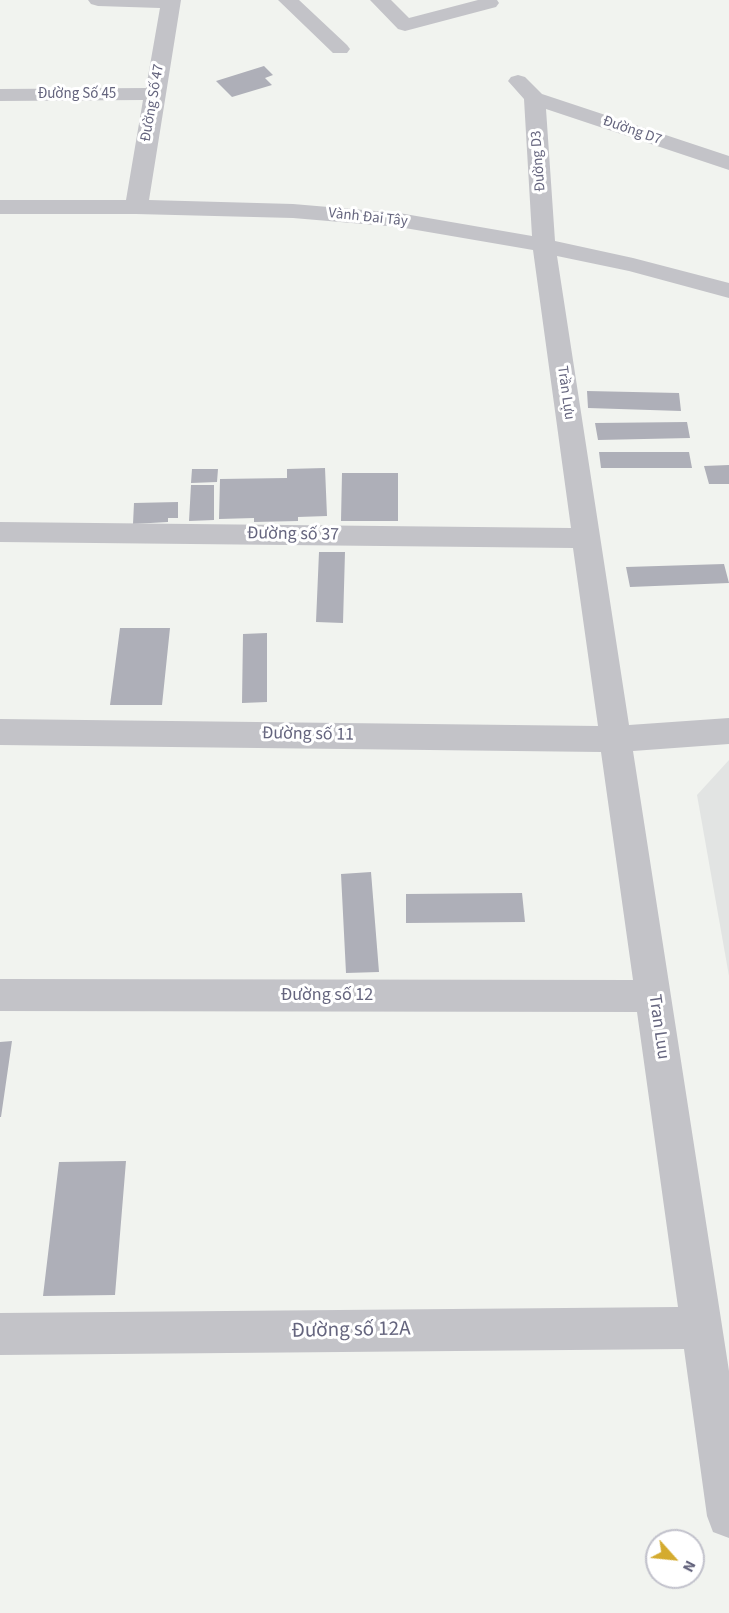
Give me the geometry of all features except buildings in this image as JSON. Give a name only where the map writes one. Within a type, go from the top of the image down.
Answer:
[{"type":"street","points":[[98,0],[171,1]]},
{"type":"street","points":[[288,0],[340,49]]},
{"type":"street","points":[[380,0],[405,25],[489,3]]},
{"type":"street","name":"Đường Số 47","points":[[136,207],[153,94],[171,1]]},
{"type":"street","points":[[518,81],[535,98]]},
{"type":"street","name":"Đường Số 45","points":[[0,95],[153,94]]},
{"type":"street","name":"Đường D7","points":[[535,98],[729,163]]},
{"type":"street","name":"Đường D3","points":[[535,98],[544,248]]},
{"type":"street","name":"Vành Đai Tây","points":[[0,207],[136,207],[345,214],[489,234],[544,248],[633,265],[729,291]]},
{"type":"street","name":"Trần Lựu","points":[[544,248],[586,538]]},
{"type":"street","name":"Đường số 37","points":[[0,532],[586,538]]},
{"type":"street","name":"Tran Luu","points":[[586,538],[729,1516]]},
{"type":"street","points":[[616,739],[729,731]]},
{"type":"street","name":"Đường số 11","points":[[0,732],[616,739]]},
{"type":"street","name":"Đường số 12","points":[[0,995],[653,996]]},
{"type":"street","name":"Đường số 12A","points":[[0,1334],[702,1328]]},
{"type":"shaded area","points":[[729,760],[729,976],[697,795]]}]
